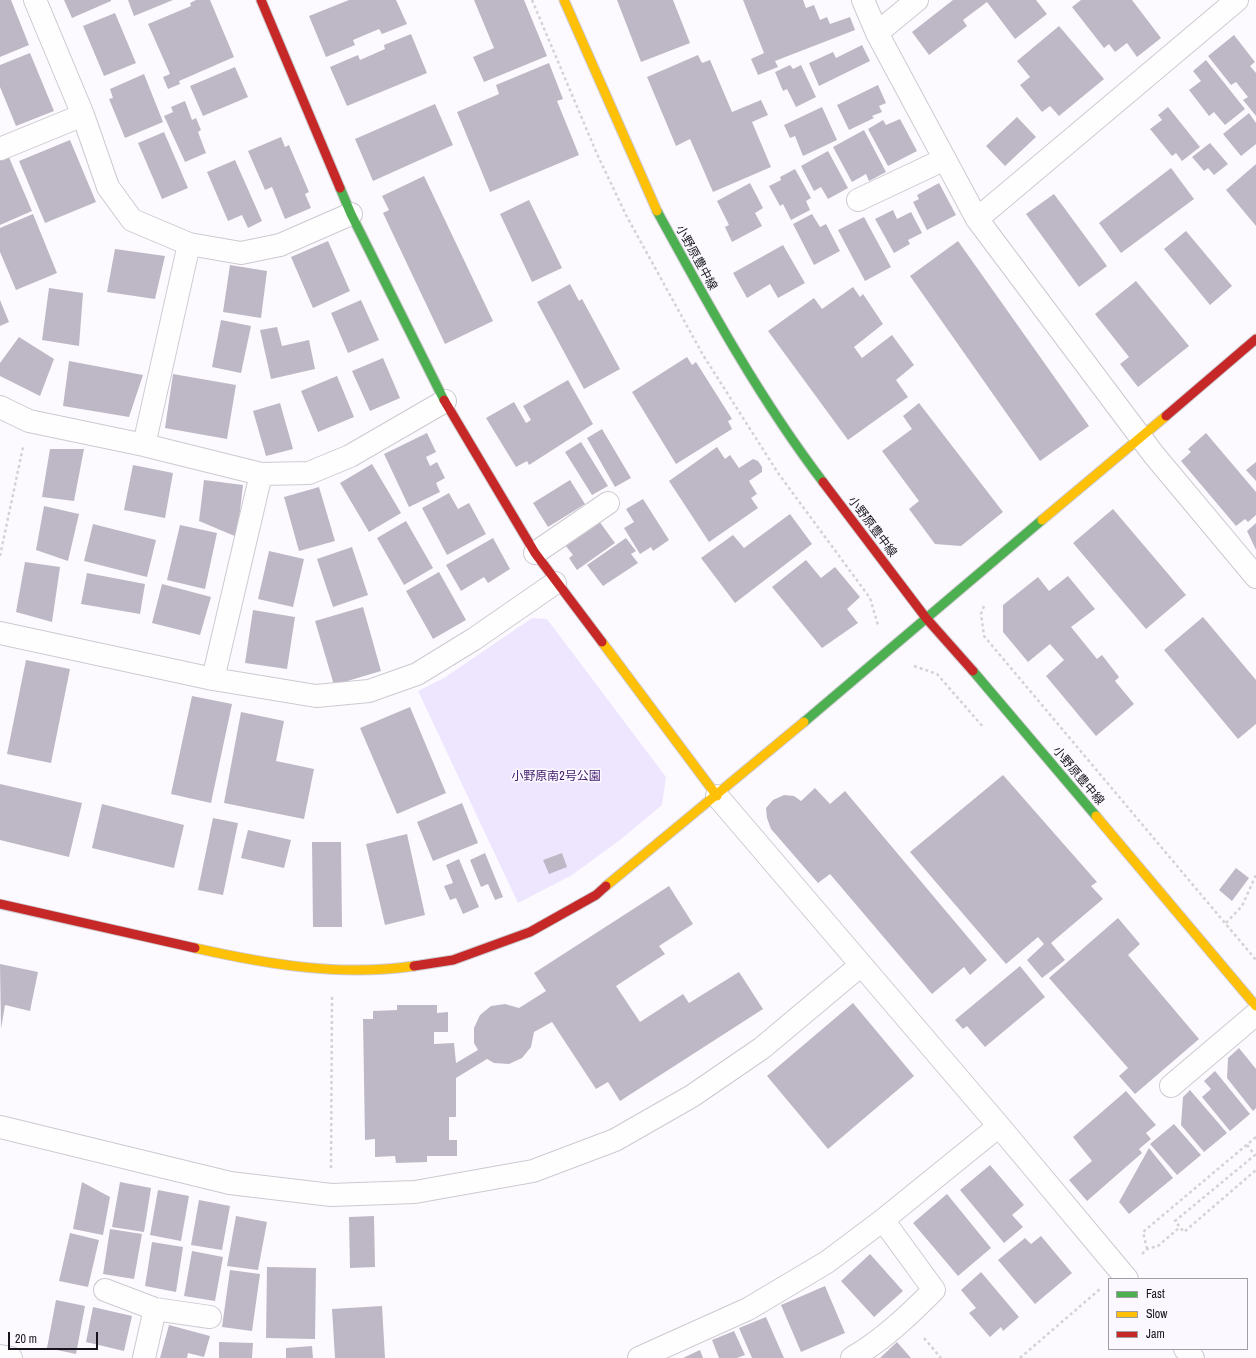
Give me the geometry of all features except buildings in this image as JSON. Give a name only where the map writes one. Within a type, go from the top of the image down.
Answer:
[{"type":"street","points":[[35,0],[83,115],[108,187],[132,220],[189,244],[241,253],[280,245],[351,214]]},
{"type":"street","points":[[261,0],[351,214],[445,401],[534,553],[717,796],[999,1126],[1126,1278]]},
{"type":"street","name":"小野原豊中線","points":[[564,0],[652,202],[708,304],[797,448],[926,618],[960,655],[1256,1006]]},
{"type":"street","points":[[863,0],[877,33],[977,219],[1140,437],[1256,577]]},
{"type":"street","points":[[877,33],[917,0]]},
{"type":"street","points":[[977,219],[1237,0]]},
{"type":"street","points":[[0,149],[83,115]]},
{"type":"street","points":[[858,200],[945,159]]},
{"type":"street","points":[[144,445],[189,244]]},
{"type":"street","points":[[0,904],[208,951],[299,967],[386,970],[453,960],[530,932],[596,895],[717,796],[1256,339]]},
{"type":"street","points":[[0,407],[29,421],[144,445],[261,474],[309,473],[350,456],[445,401]]},
{"type":"street","points":[[213,679],[261,474]]},
{"type":"street","points":[[534,553],[608,503]]},
{"type":"street","points":[[0,632],[213,679],[316,696],[369,691],[417,674],[474,639],[555,582]]},
{"type":"street","points":[[0,1127],[230,1183],[331,1195],[415,1192],[533,1171],[615,1140],[692,1096],[762,1048],[861,965]]},
{"type":"street","points":[[1172,1086],[1256,1014]]},
{"type":"street","points":[[639,1358],[748,1309],[827,1262],[883,1220],[999,1126]]},
{"type":"street","points":[[852,1358],[869,1348],[901,1322],[934,1290],[883,1220]]},
{"type":"street","points":[[106,1290],[155,1309],[210,1317]]},
{"type":"street","points":[[144,1358],[155,1309]]},
{"type":"street","points":[[1186,1350],[1193,1358]]},
{"type":"street","points":[[0,1356],[11,1358]]},
{"type":"path","points":[[0,556],[29,421]]},
{"type":"path","points":[[980,614],[984,636],[1256,960]]},
{"type":"path","points":[[914,666],[937,674],[987,732]]},
{"type":"path","points":[[1226,923],[1242,906],[1256,875]]},
{"type":"path","points":[[331,1195],[332,992]]},
{"type":"path","points":[[1180,1227],[1158,1246],[1147,1249],[1143,1232],[1256,1137]]},
{"type":"path","points":[[1247,1145],[1255,1155],[1175,1221],[1184,1232],[1256,1170]]},
{"type":"path","points":[[1020,1358],[1103,1287]]},
{"type":"green space","name":"小野原南2号公園","points":[[532,618],[547,619],[666,777],[662,805],[620,840],[572,875],[518,903],[418,691],[444,678]]},
{"type":"traffic: fast","points":[[340,188],[351,214],[444,400]]},
{"type":"traffic: fast","points":[[657,211],[735,350],[777,417],[823,482]]},
{"type":"traffic: fast","points":[[804,722],[1042,520]]},
{"type":"traffic: fast","points":[[973,671],[1096,816]]},
{"type":"traffic: slow","points":[[564,0],[657,211]]},
{"type":"traffic: slow","points":[[1042,520],[1166,416]]},
{"type":"traffic: slow","points":[[602,642],[717,796]]},
{"type":"traffic: slow","points":[[606,886],[804,722]]},
{"type":"traffic: slow","points":[[1096,816],[1256,1006]]},
{"type":"traffic: slow","points":[[195,948],[276,964],[304,967],[359,970],[414,966]]},
{"type":"traffic: jam","points":[[261,0],[340,188]]},
{"type":"traffic: jam","points":[[1166,416],[1256,339]]},
{"type":"traffic: jam","points":[[444,400],[535,553],[602,642]]},
{"type":"traffic: jam","points":[[823,482],[926,618],[973,671]]},
{"type":"traffic: jam","points":[[414,966],[453,960],[530,932],[596,895],[606,886]]},
{"type":"traffic: jam","points":[[0,904],[195,948]]}]
